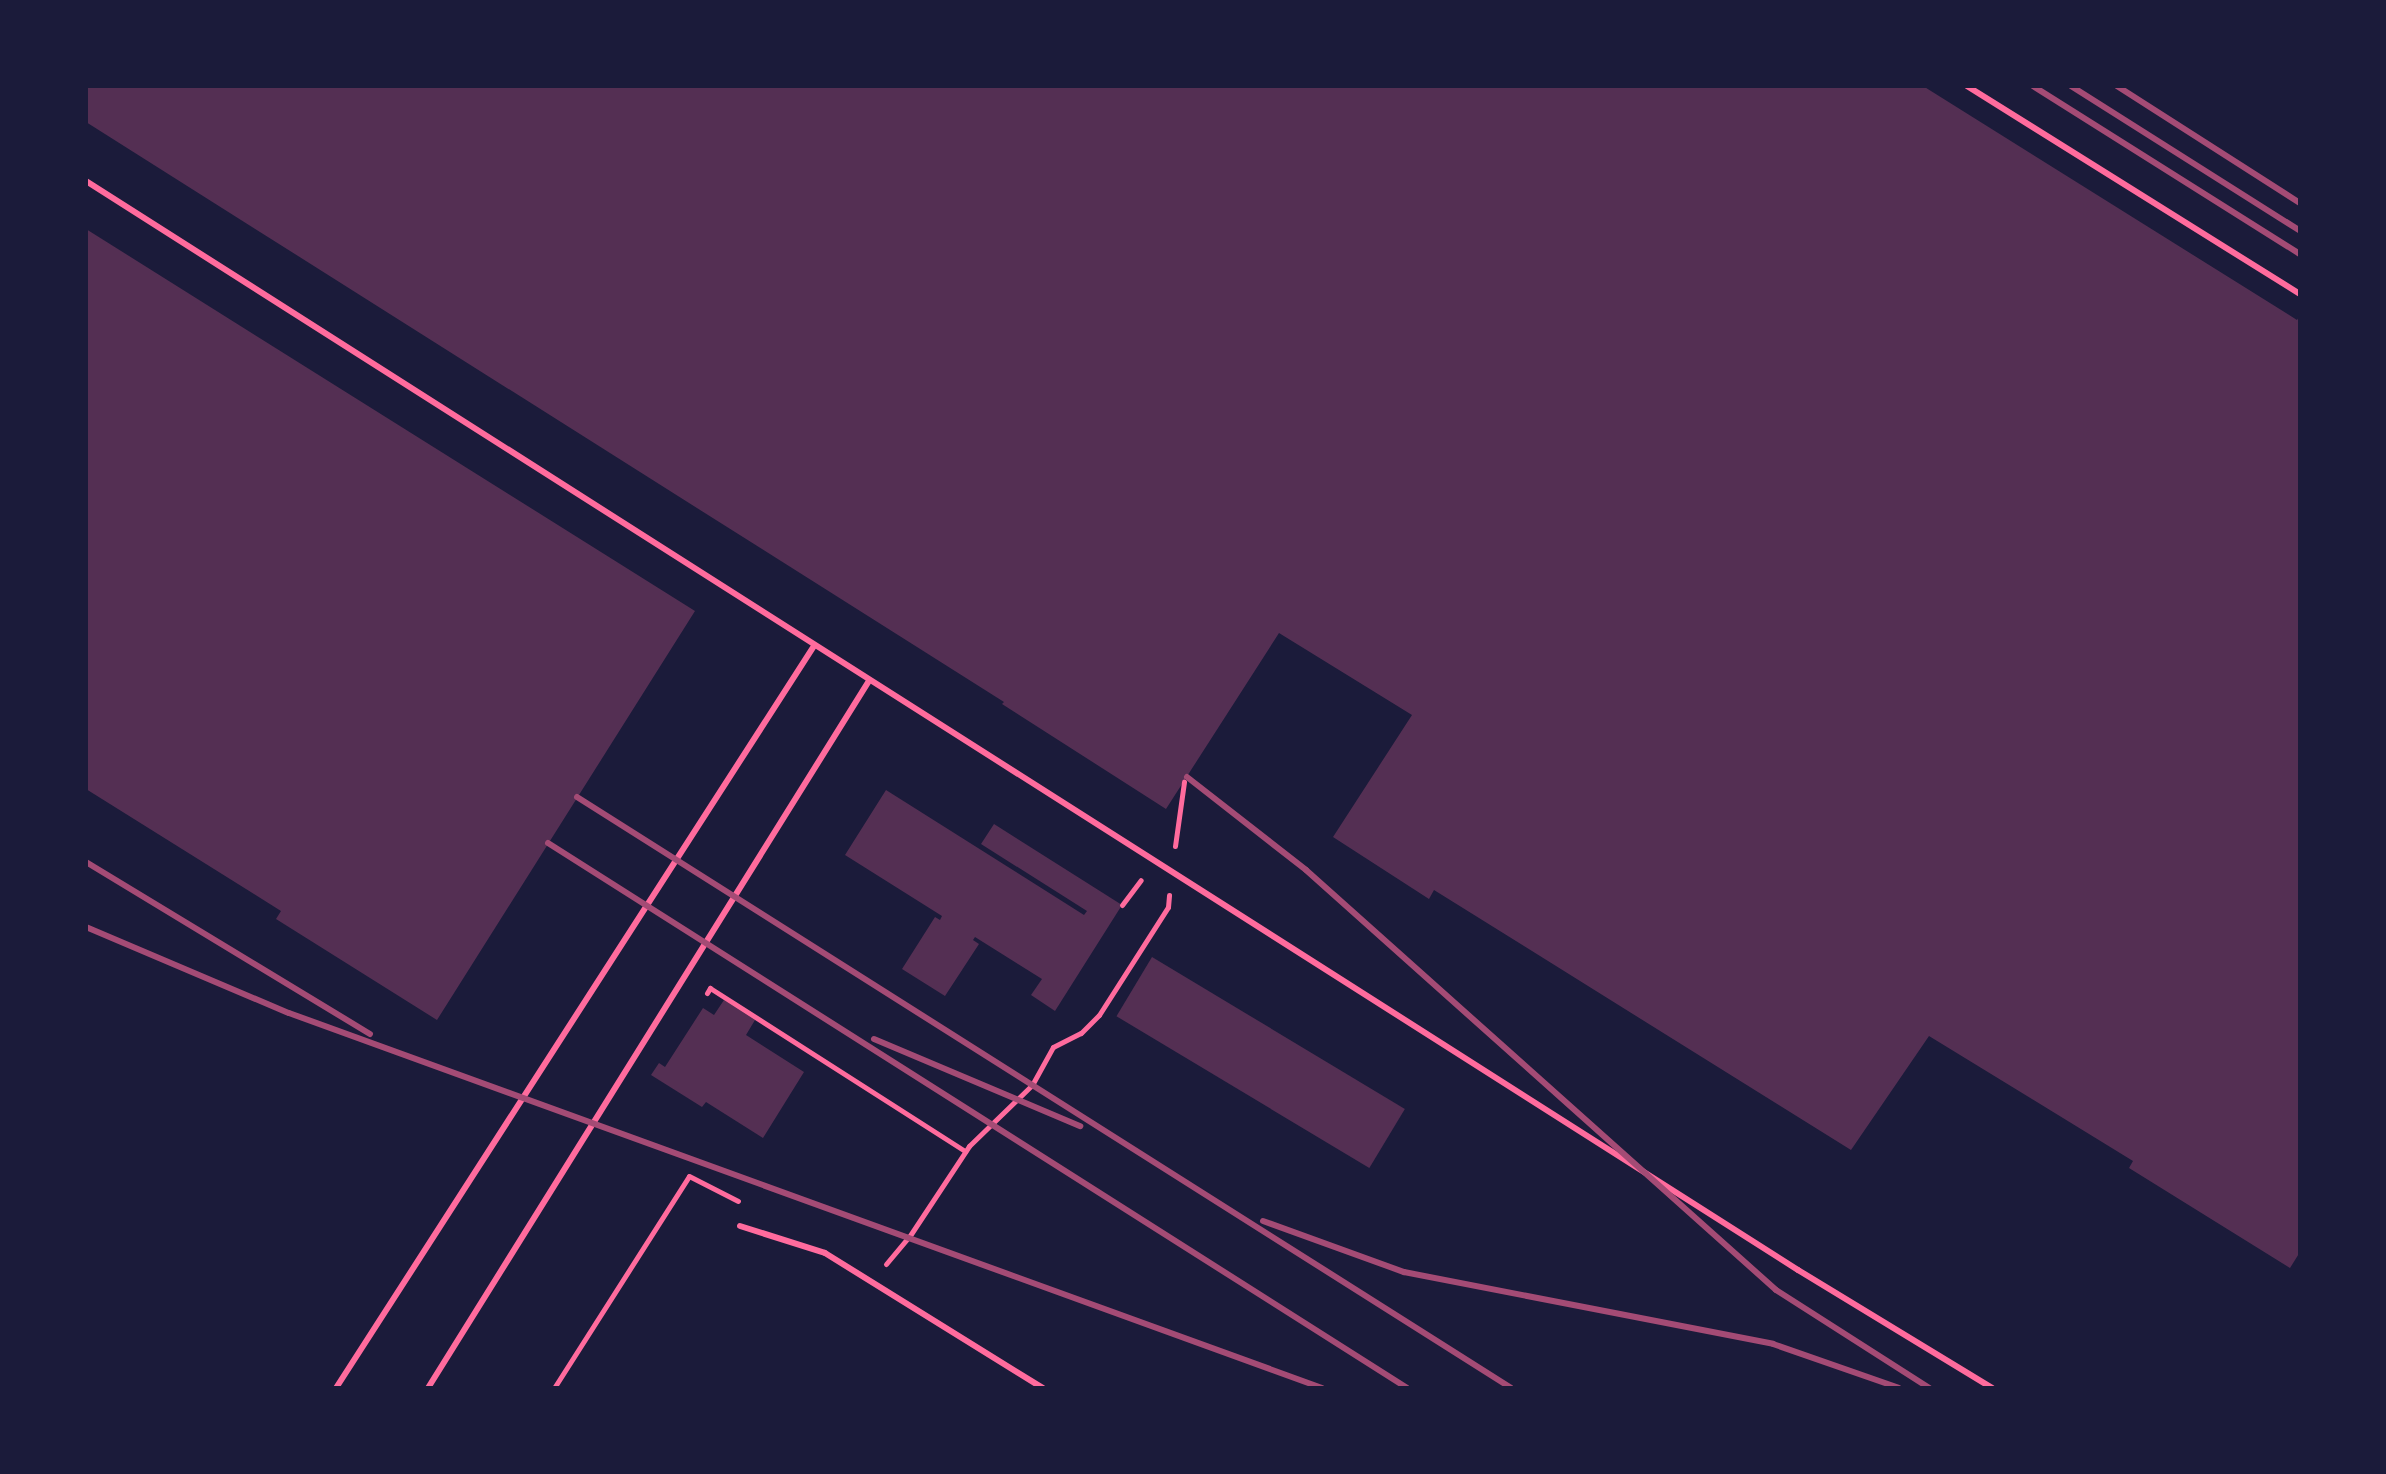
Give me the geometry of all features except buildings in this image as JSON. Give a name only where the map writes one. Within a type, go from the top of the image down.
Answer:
[{"type":"lane","points":[[1967,86],[2300,294]]},
{"type":"lane","points":[[86,181],[1171,873],[1798,1270],[1992,1388]]},
{"type":"lane","points":[[336,1388],[814,646]]},
{"type":"lane","points":[[428,1388],[869,681]]},
{"type":"lane","points":[[740,1226],[825,1253],[1043,1388]]},
{"type":"path","points":[[878,1259],[888,1265],[965,1151],[1032,1085],[1053,1047],[1081,1033],[1099,1015],[1168,907],[1184,782]]},
{"type":"path","points":[[702,1000],[710,988],[965,1151]]},
{"type":"path","points":[[554,1388],[689,1176],[744,1203]]},
{"type":"railway","points":[[2033,86],[2300,254]]},
{"type":"railway","points":[[2071,86],[2300,231]]},
{"type":"railway","points":[[2117,86],[2300,203]]},
{"type":"railway","points":[[1187,777],[1306,870],[1776,1290],[1929,1388]]},
{"type":"railway","points":[[577,797],[1511,1388]]},
{"type":"railway","points":[[548,843],[1407,1388]]},
{"type":"railway","points":[[86,862],[370,1034]]},
{"type":"railway","points":[[86,927],[289,1013],[1322,1388]]},
{"type":"railway","points":[[874,1039],[1080,1126]]},
{"type":"railway","points":[[1263,1221],[1404,1272],[1773,1344],[1899,1388]]}]
